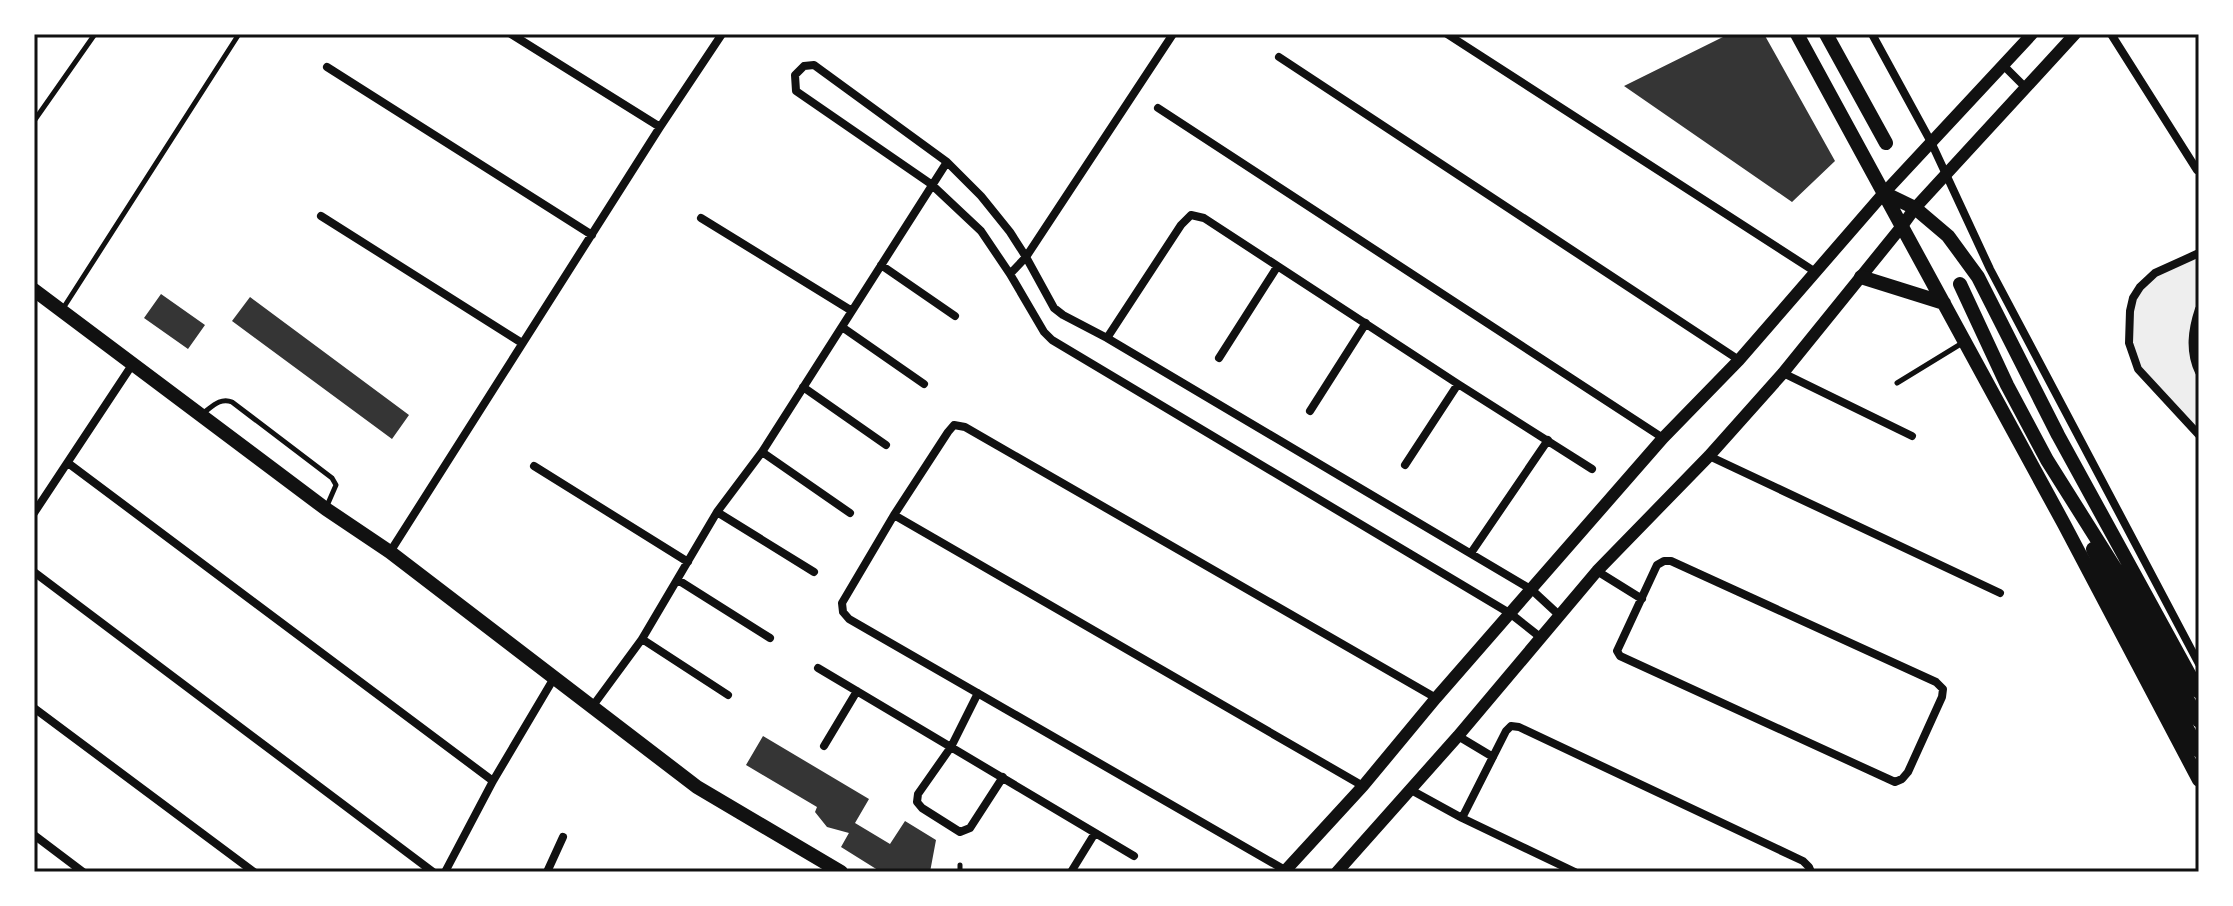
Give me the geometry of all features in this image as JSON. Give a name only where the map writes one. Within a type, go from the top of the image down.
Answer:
[{"type":"main road","points":[[1797,34],[2199,780]]},
{"type":"main road","points":[[1826,34],[1886,143]]},
{"type":"main road","points":[[1884,193],[1915,208],[1948,236],[1978,277],[2058,435],[2199,692]]},
{"type":"main road","points":[[1861,277],[1944,303]]},
{"type":"main road","points":[[1960,284],[2007,385],[2199,751]]},
{"type":"main road","points":[[34,290],[326,509],[390,552],[697,787],[841,872]]},
{"type":"main road","points":[[2047,460],[2130,592],[2199,721]]},
{"type":"street","points":[[511,34],[660,127]]},
{"type":"street","points":[[390,552],[722,34]]},
{"type":"street","points":[[1010,274],[1026,257],[1172,34]]},
{"type":"street","points":[[1447,34],[1814,271]]},
{"type":"street","points":[[1872,34],[1931,142],[1990,269],[2199,664]]},
{"type":"street","points":[[1436,698],[965,427],[954,425],[894,515],[842,603],[843,612],[849,619],[1284,871],[1363,786],[1663,438],[1739,360],[1884,193],[2032,34]]},
{"type":"street","points":[[1337,872],[1458,736],[1597,571],[1709,456],[1783,373],[1915,208],[2075,34]]},
{"type":"street","points":[[2111,34],[2197,170]]},
{"type":"street","points":[[1279,57],[1739,360]]},
{"type":"street","points":[[1540,637],[1511,614],[1052,340],[981,231],[931,184],[796,91],[795,75],[804,66],[814,65],[947,162],[981,196],[1010,232],[1054,308],[1063,315],[1471,553],[1532,590],[1559,615]]},
{"type":"street","points":[[2003,65],[2024,86]]},
{"type":"street","points":[[327,67],[592,235]]},
{"type":"street","points":[[1158,108],[1663,438]]},
{"type":"street","points":[[592,707],[642,639],[717,512],[762,452],[947,162]]},
{"type":"street","points":[[1107,338],[1181,225],[1191,215],[1204,218],[1592,469]]},
{"type":"street","points":[[321,216],[522,343]]},
{"type":"street","points":[[701,218],[852,311]]},
{"type":"street","points":[[2199,253],[2155,273],[2140,287],[2130,311],[2129,343],[2138,369],[2199,435]]},
{"type":"street","points":[[881,265],[955,316]]},
{"type":"street","points":[[1219,358],[1277,267]]},
{"type":"street","points":[[2199,309],[2192,347],[2199,372]]},
{"type":"street","points":[[1310,411],[1366,323]]},
{"type":"street","points":[[842,327],[924,384]]},
{"type":"street","points":[[34,513],[132,365]]},
{"type":"street","points":[[1783,373],[1912,436]]},
{"type":"street","points":[[1405,465],[1458,384]]},
{"type":"street","points":[[803,387],[886,445]]},
{"type":"street","points":[[1471,553],[1548,440]]},
{"type":"street","points":[[762,452],[850,513]]},
{"type":"street","points":[[1709,456],[2000,593]]},
{"type":"street","points":[[68,463],[493,781]]},
{"type":"street","points":[[534,466],[688,562]]},
{"type":"street","points":[[717,512],[814,572]]},
{"type":"street","points":[[894,515],[1363,786]]},
{"type":"street","points":[[1671,561],[1936,682],[1943,689],[1942,697],[1908,772],[1895,782],[1620,656],[1617,651],[1642,599],[1657,565],[1671,561]]},
{"type":"street","points":[[1597,571],[1642,599]]},
{"type":"street","points":[[34,572],[433,872]]},
{"type":"street","points":[[678,580],[770,638]]},
{"type":"street","points":[[642,639],[728,695]]},
{"type":"street","points":[[818,668],[1134,856]]},
{"type":"street","points":[[445,872],[493,781],[554,678]]},
{"type":"street","points":[[824,746],[857,691]]},
{"type":"street","points":[[978,693],[951,747],[918,794],[917,802],[960,832],[970,828],[1003,777]]},
{"type":"street","points":[[34,708],[254,872]]},
{"type":"street","points":[[1462,818],[1506,731],[1511,726],[1519,727],[1803,861],[1811,872]]},
{"type":"street","points":[[1458,736],[1493,757]]},
{"type":"street","points":[[1411,790],[1575,872]]},
{"type":"street","points":[[1071,872],[1095,833]]},
{"type":"street","points":[[34,835],[83,872]]},
{"type":"street","points":[[547,872],[563,837]]},
{"type":"lane","points":[[34,121],[95,34]]},
{"type":"lane","points":[[61,310],[239,34]]},
{"type":"lane","points":[[1897,383],[1965,342]]},
{"type":"lane","points":[[202,414],[221,400],[232,402],[332,478],[336,485],[326,509]]},
{"type":"shaded area","points":[[2199,253],[2199,309],[2193,329],[2199,372],[2199,435],[2138,369],[2129,343],[2133,298],[2155,273]]},
{"type":"building","points":[[1729,34],[1764,34],[1835,161],[1792,202],[1624,86]]},
{"type":"building","points":[[161,294],[205,325],[188,349],[144,318]]},
{"type":"building","points":[[250,297],[409,415],[392,439],[232,321]]},
{"type":"building","points":[[763,736],[869,799],[855,823],[890,844],[905,821],[936,840],[930,872],[881,872],[841,847],[849,833],[827,827],[815,812],[817,807],[746,765]]}]
